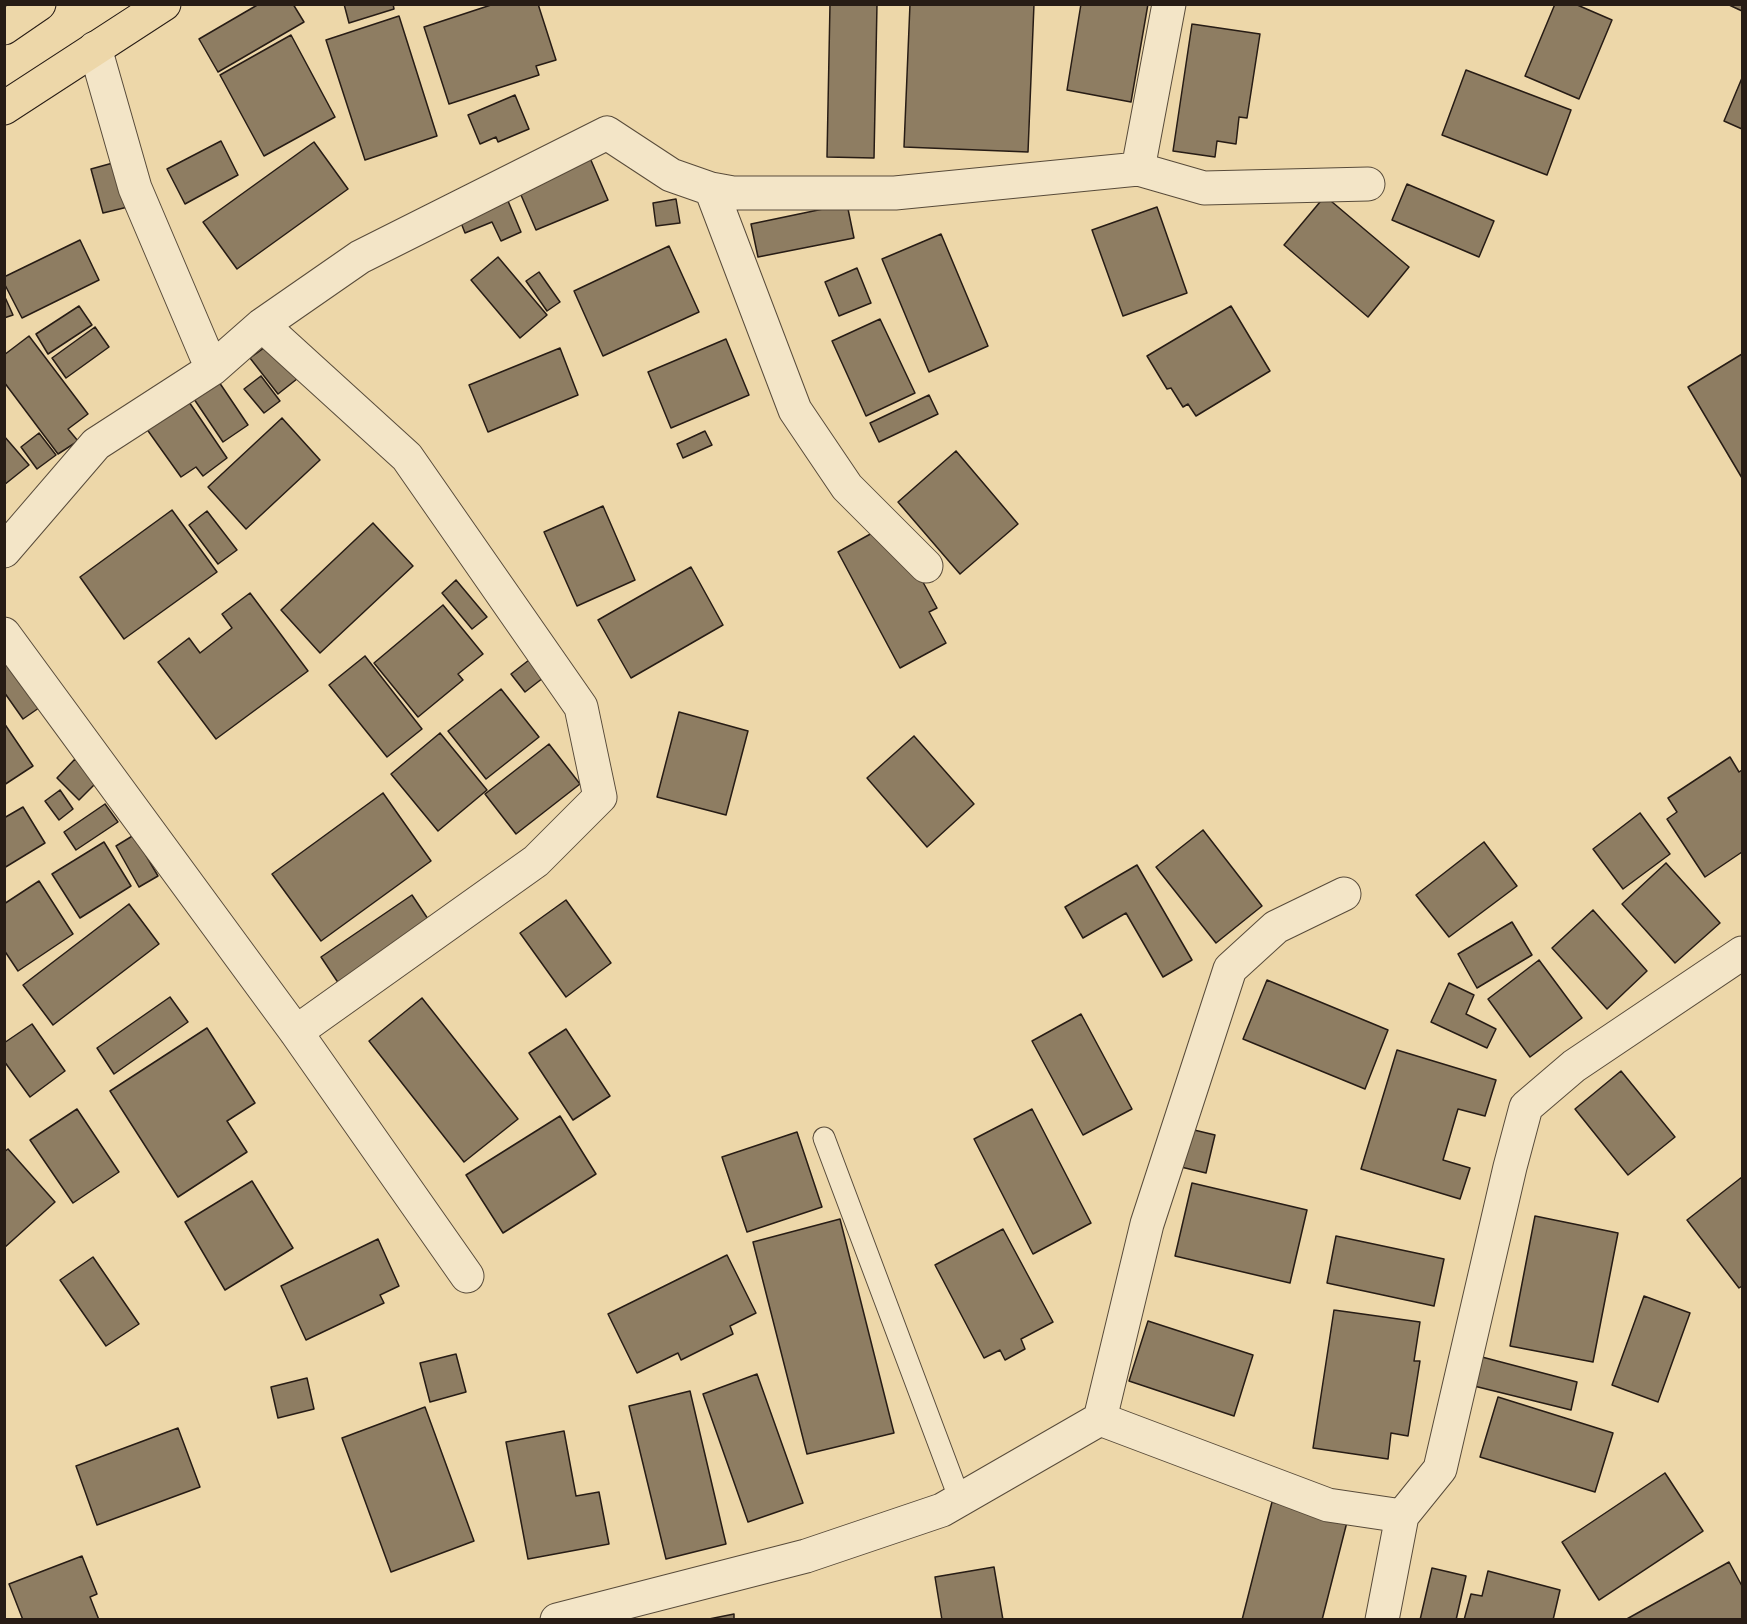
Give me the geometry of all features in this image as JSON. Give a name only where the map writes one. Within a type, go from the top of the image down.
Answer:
[{"type":"main road","points":[[4,28],[39,4]]},
{"type":"main road","points":[[4,108],[164,4]]},
{"type":"street","points":[[1138,169],[1169,4]]},
{"type":"street","points":[[95,48],[135,188],[212,369]]},
{"type":"street","points":[[4,551],[96,444],[212,369],[262,325],[360,257],[607,133],[671,175],[711,189],[733,193],[895,193],[1138,169],[1204,188],[1368,184]]},
{"type":"street","points":[[711,189],[795,410],[847,488],[926,566]]},
{"type":"street","points":[[262,325],[408,457],[581,707],[600,797],[536,861],[296,1032]]},
{"type":"street","points":[[4,634],[296,1032],[467,1276]]},
{"type":"street","points":[[557,1620],[806,1556],[942,1510],[1100,1419],[1147,1224],[1230,969],[1276,927],[1344,894]]},
{"type":"street","points":[[1382,1620],[1402,1516],[1440,1469],[1526,1107],[1574,1066],[1743,953]]},
{"type":"street","points":[[1100,1419],[1328,1505],[1402,1516]]},
{"type":"lane","points":[[824,1138],[960,1500]]},
{"type":"building","points":[[259,4],[293,4],[304,22],[218,72],[199,39]]},
{"type":"building","points":[[344,4],[393,4],[394,9],[349,23]]},
{"type":"building","points":[[494,4],[538,4],[556,60],[536,66],[539,75],[449,104],[424,27]]},
{"type":"building","points":[[830,4],[877,4],[874,158],[827,157]]},
{"type":"building","points":[[910,4],[1034,4],[1028,152],[904,147]]},
{"type":"building","points":[[1081,4],[1148,4],[1131,102],[1067,90]]},
{"type":"building","points":[[1555,4],[1575,4],[1612,20],[1579,99],[1525,76]]},
{"type":"building","points":[[1727,4],[1742,4],[1742,11]]},
{"type":"building","points":[[399,16],[437,136],[365,160],[326,40]]},
{"type":"building","points":[[1192,24],[1260,34],[1247,118],[1239,117],[1236,144],[1217,141],[1215,157],[1173,151]]},
{"type":"building","points":[[291,35],[335,117],[264,156],[220,75]]},
{"type":"building","points":[[1466,70],[1571,110],[1547,175],[1442,135]]},
{"type":"building","points":[[1742,78],[1742,129],[1724,121]]},
{"type":"building","points":[[515,95],[529,129],[498,142],[496,137],[480,144],[468,115]]},
{"type":"building","points":[[221,141],[238,175],[185,204],[167,169]]},
{"type":"building","points":[[314,142],[348,189],[237,269],[203,222]]},
{"type":"building","points":[[590,158],[608,200],[536,230],[518,188]]},
{"type":"building","points":[[120,161],[132,206],[103,213],[91,169]]},
{"type":"building","points":[[1407,184],[1494,221],[1479,257],[1392,220]]},
{"type":"building","points":[[503,189],[521,232],[501,241],[492,222],[465,233],[456,210]]},
{"type":"building","points":[[1325,196],[1409,267],[1368,317],[1284,245]]},
{"type":"building","points":[[676,199],[680,223],[656,226],[653,203]]},
{"type":"building","points":[[847,204],[854,238],[758,257],[751,224]]},
{"type":"building","points":[[1157,207],[1187,293],[1123,316],[1092,230]]},
{"type":"building","points":[[941,234],[988,346],[929,372],[882,259]]},
{"type":"building","points":[[80,240],[99,280],[22,318],[4,283],[4,277]]},
{"type":"building","points":[[669,246],[699,312],[603,356],[574,291]]},
{"type":"building","points":[[498,257],[547,315],[520,338],[471,280]]},
{"type":"building","points":[[857,268],[871,303],[839,316],[825,282]]},
{"type":"building","points":[[539,272],[560,302],[547,311],[526,281]]},
{"type":"building","points":[[4,295],[13,315],[4,318]]},
{"type":"building","points":[[79,306],[92,325],[48,354],[36,334]]},
{"type":"building","points":[[1231,306],[1270,371],[1196,416],[1188,404],[1183,407],[1171,388],[1167,389],[1147,356]]},
{"type":"building","points":[[880,319],[915,393],[866,416],[832,341]]},
{"type":"building","points":[[95,327],[109,347],[66,378],[52,358]]},
{"type":"building","points":[[29,336],[88,414],[68,429],[78,441],[58,454],[4,382],[4,355]]},
{"type":"building","points":[[726,339],[749,395],[671,428],[648,372]]},
{"type":"building","points":[[275,340],[302,375],[278,394],[250,358]]},
{"type":"building","points":[[560,348],[578,395],[488,432],[469,385]]},
{"type":"building","points":[[1742,354],[1742,478],[1688,387]]},
{"type":"building","points":[[261,376],[280,401],[264,413],[244,389]]},
{"type":"building","points":[[219,382],[248,425],[223,442],[194,399]]},
{"type":"building","points":[[929,395],[938,414],[879,442],[870,423]]},
{"type":"building","points":[[187,399],[227,458],[203,476],[196,467],[181,477],[146,428]]},
{"type":"building","points":[[282,418],[320,460],[246,529],[208,487]]},
{"type":"building","points":[[705,431],[712,445],[683,458],[677,444]]},
{"type":"building","points":[[39,433],[56,455],[37,469],[21,447]]},
{"type":"building","points":[[4,436],[29,465],[4,485]]},
{"type":"building","points":[[956,451],[1018,524],[960,574],[898,502]]},
{"type":"building","points":[[603,506],[635,580],[577,606],[544,532]]},
{"type":"building","points":[[172,510],[217,572],[124,639],[80,577]]},
{"type":"building","points":[[207,511],[237,550],[218,564],[189,525]]},
{"type":"building","points":[[373,523],[413,566],[320,653],[281,610]]},
{"type":"building","points":[[883,527],[905,549],[937,608],[929,612],[946,643],[900,668],[838,552]]},
{"type":"building","points":[[691,567],[723,625],[631,678],[598,620]]},
{"type":"building","points":[[456,580],[487,617],[472,629],[442,593]]},
{"type":"building","points":[[250,593],[308,671],[216,739],[158,662],[189,638],[200,653],[232,628],[222,614]]},
{"type":"building","points":[[443,605],[483,654],[458,674],[463,680],[418,717],[374,663]]},
{"type":"building","points":[[365,656],[422,729],[387,757],[329,685]]},
{"type":"building","points":[[4,657],[46,703],[23,719],[4,692]]},
{"type":"building","points":[[529,660],[543,678],[525,692],[511,674]]},
{"type":"building","points":[[501,689],[539,737],[486,779],[448,731]]},
{"type":"building","points":[[679,712],[748,731],[726,815],[657,797]]},
{"type":"building","points":[[4,723],[33,766],[4,785]]},
{"type":"building","points":[[440,733],[487,790],[438,831],[391,774]]},
{"type":"building","points":[[914,736],[974,804],[927,847],[867,778]]},
{"type":"building","points":[[549,744],[580,784],[516,834],[485,794]]},
{"type":"building","points":[[1730,757],[1739,772],[1742,770],[1742,852],[1705,877],[1667,819],[1677,812],[1668,798]]},
{"type":"building","points":[[75,759],[97,782],[79,800],[57,778]]},
{"type":"building","points":[[60,790],[73,809],[59,820],[45,801]]},
{"type":"building","points":[[383,793],[431,861],[321,941],[272,874]]},
{"type":"building","points":[[105,804],[118,822],[76,850],[64,832]]},
{"type":"building","points":[[23,807],[45,843],[4,868],[4,818]]},
{"type":"building","points":[[1640,813],[1670,854],[1623,889],[1593,849]]},
{"type":"building","points":[[1203,830],[1262,906],[1216,943],[1156,867]]},
{"type":"building","points":[[134,835],[158,876],[139,887],[116,846]]},
{"type":"building","points":[[104,842],[131,886],[80,918],[52,874]]},
{"type":"building","points":[[1484,842],[1517,886],[1449,937],[1416,895]]},
{"type":"building","points":[[1666,863],[1720,923],[1675,963],[1622,904]]},
{"type":"building","points":[[1137,865],[1192,960],[1163,977],[1126,913],[1083,938],[1065,907]]},
{"type":"building","points":[[39,881],[73,934],[18,971],[4,950],[4,904]]},
{"type":"building","points":[[412,895],[430,922],[339,984],[321,957]]},
{"type":"building","points":[[566,900],[611,963],[566,997],[520,933]]},
{"type":"building","points":[[129,904],[159,944],[53,1025],[23,985]]},
{"type":"building","points":[[1593,910],[1647,971],[1607,1009],[1552,948]]},
{"type":"building","points":[[1512,922],[1532,955],[1477,988],[1458,954]]},
{"type":"building","points":[[1539,960],[1582,1018],[1530,1057],[1488,999]]},
{"type":"building","points":[[1267,980],[1388,1030],[1365,1089],[1243,1039]]},
{"type":"building","points":[[1449,983],[1474,995],[1466,1014],[1496,1029],[1487,1048],[1431,1022]]},
{"type":"building","points":[[170,997],[188,1022],[114,1074],[97,1048]]},
{"type":"building","points":[[422,998],[518,1119],[464,1162],[369,1041]]},
{"type":"building","points":[[1081,1014],[1132,1109],[1083,1135],[1032,1041]]},
{"type":"building","points":[[32,1024],[65,1071],[30,1097],[4,1061],[4,1043]]},
{"type":"building","points":[[207,1028],[255,1103],[227,1121],[247,1152],[178,1197],[110,1091]]},
{"type":"building","points":[[566,1029],[610,1096],[573,1120],[529,1053]]},
{"type":"building","points":[[1397,1050],[1496,1080],[1485,1116],[1458,1109],[1443,1160],[1470,1168],[1460,1199],[1361,1169]]},
{"type":"building","points":[[1621,1071],[1675,1137],[1628,1175],[1575,1109]]},
{"type":"building","points":[[77,1109],[119,1172],[73,1203],[30,1140]]},
{"type":"building","points":[[1032,1109],[1091,1223],[1033,1254],[974,1139]]},
{"type":"building","points":[[560,1116],[596,1174],[503,1233],[466,1175]]},
{"type":"building","points":[[1190,1129],[1215,1135],[1206,1173],[1181,1167]]},
{"type":"building","points":[[797,1132],[822,1207],[747,1232],[722,1157]]},
{"type":"building","points":[[8,1149],[55,1202],[4,1248],[4,1152]]},
{"type":"building","points":[[1742,1177],[1742,1286],[1739,1288],[1687,1220]]},
{"type":"building","points":[[252,1181],[293,1248],[225,1290],[185,1222]]},
{"type":"building","points":[[1192,1183],[1307,1210],[1290,1283],[1175,1256]]},
{"type":"building","points":[[1535,1216],[1618,1233],[1593,1362],[1510,1346]]},
{"type":"building","points":[[840,1219],[894,1433],[807,1454],[753,1242]]},
{"type":"building","points":[[1003,1229],[1053,1322],[1021,1339],[1025,1349],[1005,1360],[1000,1350],[984,1358],[935,1265]]},
{"type":"building","points":[[1336,1236],[1444,1259],[1434,1306],[1327,1283]]},
{"type":"building","points":[[378,1239],[399,1286],[380,1295],[384,1303],[306,1340],[281,1286]]},
{"type":"building","points":[[727,1255],[756,1313],[730,1326],[733,1334],[681,1360],[678,1353],[637,1373],[608,1314]]},
{"type":"building","points":[[93,1257],[139,1324],[106,1346],[60,1280]]},
{"type":"building","points":[[1644,1296],[1690,1313],[1658,1402],[1612,1385]]},
{"type":"building","points":[[1334,1310],[1420,1322],[1414,1361],[1420,1361],[1408,1436],[1391,1433],[1388,1459],[1313,1448]]},
{"type":"building","points":[[1148,1321],[1253,1355],[1234,1416],[1129,1381]]},
{"type":"building","points":[[456,1354],[466,1392],[430,1402],[420,1363]]},
{"type":"building","points":[[1482,1357],[1577,1382],[1571,1410],[1474,1386]]},
{"type":"building","points":[[757,1374],[803,1503],[748,1522],[703,1394]]},
{"type":"building","points":[[307,1378],[314,1409],[278,1418],[271,1387]]},
{"type":"building","points":[[690,1391],[726,1544],[666,1559],[629,1406]]},
{"type":"building","points":[[1498,1397],[1613,1433],[1595,1492],[1480,1457]]},
{"type":"building","points":[[425,1407],[474,1541],[391,1572],[342,1438]]},
{"type":"building","points":[[178,1428],[200,1487],[97,1525],[76,1466]]},
{"type":"building","points":[[564,1431],[576,1496],[599,1492],[609,1544],[528,1559],[506,1442]]},
{"type":"building","points":[[1665,1473],[1703,1531],[1599,1600],[1562,1542]]},
{"type":"building","points":[[1272,1502],[1347,1522],[1322,1620],[1242,1620]]},
{"type":"building","points":[[82,1556],[97,1594],[90,1597],[99,1620],[23,1620],[9,1584]]},
{"type":"building","points":[[1729,1562],[1742,1586],[1742,1620],[1625,1620]]},
{"type":"building","points":[[994,1567],[1003,1620],[942,1620],[935,1577]]},
{"type":"building","points":[[1432,1568],[1466,1576],[1456,1620],[1420,1620]]},
{"type":"building","points":[[1488,1571],[1560,1590],[1553,1620],[1464,1620],[1471,1594],[1482,1596]]},
{"type":"building","points":[[734,1614],[734,1620],[704,1620]]}]
